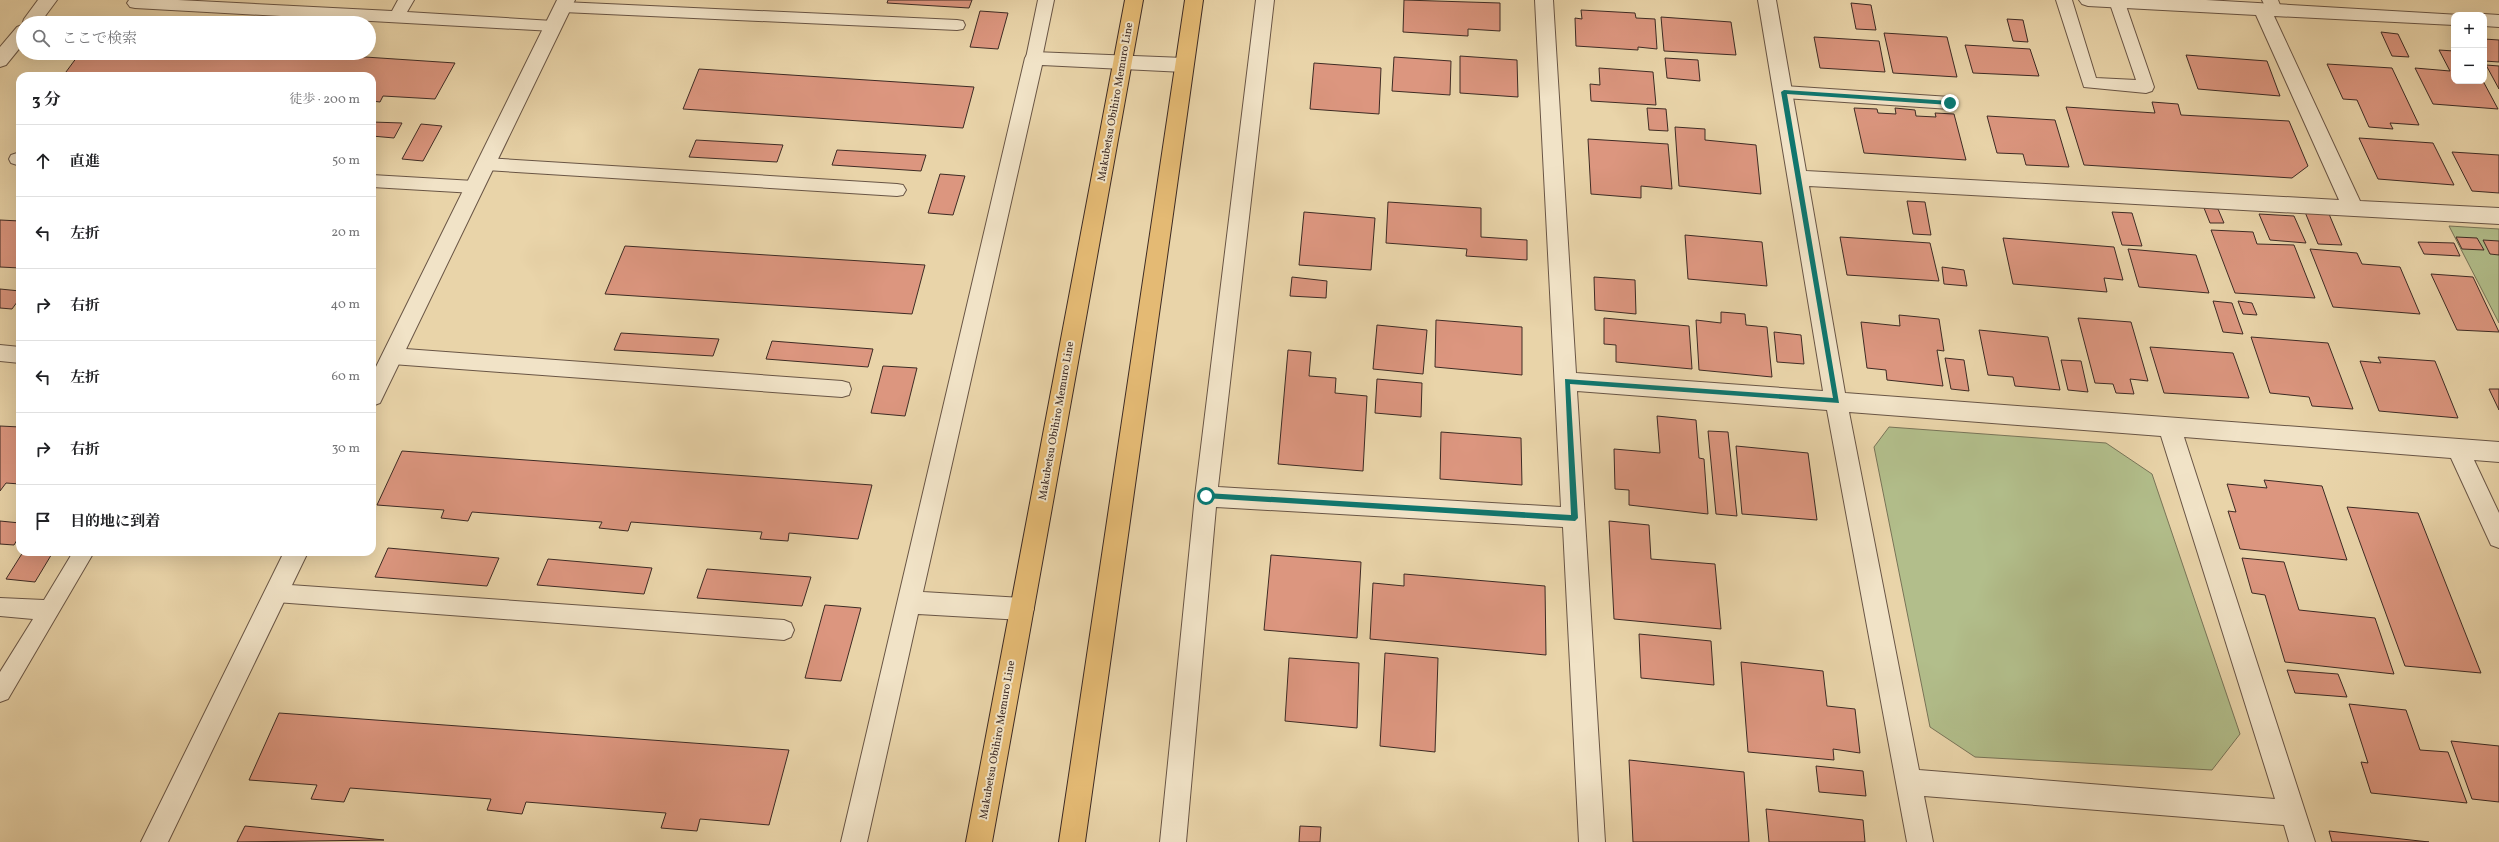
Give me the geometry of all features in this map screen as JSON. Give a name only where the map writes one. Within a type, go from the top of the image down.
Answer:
[{"type":"main road","name":"Makubetsu Obihiro Memuro Line","points":[[979,842],[1134,0]]},
{"type":"main road","points":[[1072,842],[1194,0]]},
{"type":"street","points":[[35,16],[48,0]]},
{"type":"street","points":[[1173,842],[1206,496],[1265,0]]},
{"type":"street","points":[[1544,0],[1575,518],[1592,842]]},
{"type":"street","points":[[1767,0],[1800,178],[1836,401],[1910,782],[1920,842]]},
{"type":"street","points":[[2088,0],[2269,6],[2451,19]]},
{"type":"street","points":[[376,385],[392,356],[564,3]]},
{"type":"street","points":[[2269,6],[2353,208]]},
{"type":"street","points":[[2487,20],[2499,21]]},
{"type":"street","points":[[0,60],[16,40]]},
{"type":"street","points":[[854,842],[1034,58],[1184,65]]},
{"type":"street","points":[[1800,178],[2499,216]]},
{"type":"street","points":[[1567,381],[2499,452]]},
{"type":"street","points":[[2170,428],[2302,842]]},
{"type":"street","points":[[2458,449],[2499,538]]},
{"type":"street","points":[[1206,496],[1575,518]]},
{"type":"street","points":[[154,842],[294,556]]},
{"type":"street","points":[[909,602],[1022,609]]},
{"type":"street","points":[[1910,782],[2292,813]]},
{"type":"lane","points":[[396,17],[406,0]]},
{"type":"lane","points":[[1034,58],[1046,0]]},
{"type":"lane","points":[[2064,0],[2090,82],[2146,87],[2117,1]]},
{"type":"lane","points":[[135,3],[553,26]]},
{"type":"lane","points":[[564,3],[957,25]]},
{"type":"lane","points":[[1784,92],[1950,103]]},
{"type":"lane","points":[[486,164],[897,190]]},
{"type":"lane","points":[[376,181],[474,187]]},
{"type":"lane","points":[[0,353],[16,354]]},
{"type":"lane","points":[[392,356],[842,389]]},
{"type":"lane","points":[[0,692],[47,610],[81,556]]},
{"type":"lane","points":[[276,593],[784,630]]},
{"type":"lane","points":[[0,607],[47,610]]},
{"type":"green space","points":[[2449,226],[2499,229],[2499,323]]},
{"type":"green space","points":[[1889,427],[2106,443],[2152,474],[2240,734],[2212,770],[1975,757],[1930,727],[1874,447]]},
{"type":"building","points":[[888,0],[972,0],[969,8],[887,3]]},
{"type":"building","points":[[1404,0],[1500,3],[1500,31],[1468,29],[1468,36],[1403,32]]},
{"type":"building","points":[[1851,3],[1871,5],[1876,30],[1856,29]]},
{"type":"building","points":[[1581,10],[1635,13],[1636,18],[1655,19],[1657,49],[1638,47],[1638,50],[1576,46],[1575,18],[1582,19]]},
{"type":"building","points":[[980,11],[1008,13],[998,49],[970,47]]},
{"type":"building","points":[[1661,17],[1731,22],[1736,55],[1664,51]]},
{"type":"building","points":[[2007,19],[2023,20],[2028,42],[2013,41]]},
{"type":"building","points":[[2381,32],[2398,34],[2409,57],[2392,56]]},
{"type":"building","points":[[1884,33],[1947,37],[1957,77],[1893,73]]},
{"type":"building","points":[[1814,37],[1879,41],[1885,72],[1820,68]]},
{"type":"building","points":[[2487,39],[2499,40],[2499,62],[2487,61]]},
{"type":"building","points":[[1965,45],[2030,49],[2039,76],[1973,73]]},
{"type":"building","points":[[2439,50],[2451,51],[2451,84],[2485,84],[2498,109],[2433,104],[2415,68],[2450,71]]},
{"type":"building","points":[[2186,55],[2267,61],[2280,96],[2198,89]]},
{"type":"building","points":[[1460,56],[1517,60],[1518,97],[1460,93]]},
{"type":"building","points":[[1394,57],[1451,61],[1450,95],[1392,91]]},
{"type":"building","points":[[376,58],[455,63],[435,99],[383,96],[380,102],[376,102],[376,72],[66,72],[75,60],[376,60]]},
{"type":"building","points":[[1665,58],[1698,60],[1700,81],[1667,78]]},
{"type":"building","points":[[1314,63],[1381,68],[1379,114],[1310,109]]},
{"type":"building","points":[[2327,64],[2392,68],[2419,125],[2390,123],[2393,129],[2369,127],[2357,100],[2343,99]]},
{"type":"building","points":[[2487,65],[2499,66],[2499,89],[2487,67]]},
{"type":"building","points":[[1599,68],[1653,72],[1656,105],[1591,101],[1590,84],[1600,85]]},
{"type":"building","points":[[699,69],[974,87],[963,128],[683,109]]},
{"type":"building","points":[[2152,102],[2178,104],[2181,115],[2289,121],[2308,166],[2292,178],[2084,165],[2066,107],[2155,113]]},
{"type":"building","points":[[1647,108],[1666,109],[1668,131],[1649,130]]},
{"type":"building","points":[[1854,108],[1877,109],[1878,113],[1896,114],[1895,108],[1915,110],[1916,116],[1936,117],[1935,113],[1954,114],[1966,160],[1864,153]]},
{"type":"building","points":[[1987,116],[2055,120],[2069,167],[2026,165],[2023,154],[1997,153]]},
{"type":"building","points":[[376,122],[402,123],[394,138],[376,136]]},
{"type":"building","points":[[421,124],[442,126],[423,161],[402,159]]},
{"type":"building","points":[[1675,127],[1705,129],[1705,140],[1756,145],[1761,194],[1679,186]]},
{"type":"building","points":[[2359,138],[2433,143],[2454,185],[2378,179]]},
{"type":"building","points":[[1588,139],[1668,144],[1672,189],[1641,186],[1641,198],[1591,194]]},
{"type":"building","points":[[696,140],[783,145],[777,162],[689,157]]},
{"type":"building","points":[[837,150],[926,155],[921,171],[832,165]]},
{"type":"building","points":[[2452,152],[2499,155],[2499,193],[2472,191]]},
{"type":"building","points":[[940,174],[965,176],[953,215],[928,213]]},
{"type":"building","points":[[1907,201],[1925,202],[1931,235],[1913,234]]},
{"type":"building","points":[[1388,202],[1481,208],[1481,237],[1527,240],[1527,260],[1466,256],[1467,249],[1386,243]]},
{"type":"building","points":[[2204,208],[2218,209],[2224,223],[2210,223]]},
{"type":"building","points":[[1304,212],[1375,218],[1371,270],[1299,265]]},
{"type":"building","points":[[2112,212],[2132,213],[2142,246],[2122,245]]},
{"type":"building","points":[[2305,212],[2329,214],[2342,245],[2318,244]]},
{"type":"building","points":[[2259,214],[2294,216],[2306,243],[2270,240]]},
{"type":"building","points":[[0,220],[16,221],[16,268],[0,267]]},
{"type":"building","points":[[2211,230],[2253,232],[2257,244],[2294,245],[2315,298],[2235,293]]},
{"type":"building","points":[[1685,235],[1762,242],[1767,286],[1688,279]]},
{"type":"building","points":[[1840,237],[1930,243],[1939,281],[1847,275]]},
{"type":"building","points":[[2456,237],[2477,238],[2484,250],[2462,249]]},
{"type":"building","points":[[2003,238],[2114,247],[2123,280],[2104,278],[2107,292],[2013,284]]},
{"type":"building","points":[[2483,240],[2499,241],[2499,255],[2490,254]]},
{"type":"building","points":[[2418,242],[2454,243],[2460,256],[2424,254]]},
{"type":"building","points":[[625,246],[925,265],[912,314],[605,294]]},
{"type":"building","points":[[2128,249],[2196,255],[2209,293],[2139,287]]},
{"type":"building","points":[[2310,249],[2357,253],[2362,264],[2400,267],[2420,314],[2333,307]]},
{"type":"building","points":[[1942,267],[1964,270],[1967,286],[1944,284]]},
{"type":"building","points":[[2431,274],[2473,277],[2499,332],[2457,330]]},
{"type":"building","points":[[1292,277],[1327,281],[1326,298],[1290,296]]},
{"type":"building","points":[[1594,277],[1635,280],[1636,314],[1595,310]]},
{"type":"building","points":[[0,289],[16,291],[16,304],[12,309],[0,308]]},
{"type":"building","points":[[2213,301],[2232,303],[2243,334],[2223,332]]},
{"type":"building","points":[[2238,301],[2252,303],[2257,315],[2243,314]]},
{"type":"building","points":[[1721,312],[1745,314],[1746,325],[1767,327],[1772,377],[1699,370],[1696,320],[1721,323]]},
{"type":"building","points":[[1899,315],[1939,319],[1944,351],[1937,350],[1943,386],[1887,380],[1886,370],[1867,368],[1861,322],[1900,326]]},
{"type":"building","points":[[1604,318],[1689,326],[1692,369],[1616,362],[1616,345],[1604,344]]},
{"type":"building","points":[[2078,318],[2131,322],[2148,381],[2130,379],[2134,394],[2116,393],[2113,384],[2095,383]]},
{"type":"building","points":[[1436,320],[1522,327],[1522,375],[1435,367]]},
{"type":"building","points":[[1377,325],[1427,330],[1423,374],[1373,369]]},
{"type":"building","points":[[1979,330],[2048,337],[2060,390],[2015,386],[2013,377],[1988,375]]},
{"type":"building","points":[[1774,332],[1801,335],[1804,364],[1777,362]]},
{"type":"building","points":[[621,333],[719,339],[713,356],[614,350]]},
{"type":"building","points":[[2251,337],[2328,343],[2353,409],[2312,406],[2309,397],[2270,393]]},
{"type":"building","points":[[772,341],[873,349],[868,367],[766,359]]},
{"type":"building","points":[[2150,347],[2233,353],[2249,398],[2164,393]]},
{"type":"building","points":[[1288,350],[1311,352],[1309,376],[1336,378],[1335,393],[1367,396],[1363,471],[1278,464]]},
{"type":"building","points":[[2378,357],[2435,361],[2458,418],[2379,411],[2360,361],[2381,363]]},
{"type":"building","points":[[1945,358],[1964,360],[1969,391],[1951,389]]},
{"type":"building","points":[[2061,360],[2081,361],[2088,392],[2068,390]]},
{"type":"building","points":[[883,366],[917,368],[905,416],[871,413]]},
{"type":"building","points":[[1377,379],[1422,383],[1421,417],[1375,413]]},
{"type":"building","points":[[2489,389],[2499,389],[2499,410]]},
{"type":"building","points":[[1657,416],[1696,420],[1699,458],[1704,459],[1708,514],[1629,505],[1629,490],[1615,489],[1614,449],[1660,453]]},
{"type":"building","points":[[0,426],[16,427],[16,484],[6,483],[0,491]]},
{"type":"building","points":[[1708,431],[1728,432],[1737,516],[1716,514]]},
{"type":"building","points":[[1441,432],[1521,438],[1522,485],[1440,479]]},
{"type":"building","points":[[1736,446],[1808,453],[1817,520],[1742,514]]},
{"type":"building","points":[[402,451],[872,485],[858,539],[789,533],[788,541],[760,539],[762,532],[631,522],[628,531],[599,528],[602,522],[472,512],[468,521],[441,518],[444,510],[377,505]]},
{"type":"building","points":[[2264,480],[2322,486],[2347,560],[2240,549],[2228,511],[2236,512],[2227,484],[2267,488]]},
{"type":"building","points":[[2347,507],[2418,513],[2481,673],[2405,666]]},
{"type":"building","points":[[0,521],[16,523],[16,542],[14,545],[0,544]]},
{"type":"building","points":[[1609,521],[1649,525],[1651,559],[1715,564],[1721,629],[1614,619]]},
{"type":"building","points":[[388,548],[499,558],[487,586],[375,577]]},
{"type":"building","points":[[1271,555],[1361,562],[1357,638],[1264,630]]},
{"type":"building","points":[[20,556],[51,556],[35,582],[6,579]]},
{"type":"building","points":[[2242,558],[2284,562],[2299,610],[2375,618],[2394,674],[2285,662],[2265,595],[2252,593]]},
{"type":"building","points":[[548,559],[652,568],[644,594],[537,585]]},
{"type":"building","points":[[707,569],[811,577],[802,606],[697,598]]},
{"type":"building","points":[[1404,574],[1545,586],[1546,655],[1370,639],[1373,583],[1404,586]]},
{"type":"building","points":[[825,605],[861,608],[841,681],[805,678]]},
{"type":"building","points":[[1639,634],[1711,641],[1714,685],[1641,678]]},
{"type":"building","points":[[1385,653],[1438,658],[1435,752],[1380,746]]},
{"type":"building","points":[[1289,658],[1359,663],[1357,728],[1285,721]]},
{"type":"building","points":[[1741,662],[1823,671],[1827,706],[1855,709],[1860,753],[1833,749],[1834,760],[1748,752]]},
{"type":"building","points":[[2287,670],[2338,674],[2347,697],[2295,693]]},
{"type":"building","points":[[2349,704],[2406,710],[2420,750],[2448,752],[2467,803],[2371,793],[2361,762],[2368,763]]},
{"type":"building","points":[[279,713],[789,750],[769,825],[700,819],[697,831],[661,828],[666,813],[526,802],[522,814],[487,810],[491,799],[350,788],[344,802],[311,799],[317,785],[249,780]]},
{"type":"building","points":[[2451,741],[2499,746],[2499,802],[2472,799]]},
{"type":"building","points":[[1629,760],[1744,772],[1749,842],[1633,842]]},
{"type":"building","points":[[1816,766],[1863,771],[1866,796],[1819,792]]},
{"type":"building","points":[[1766,809],[1863,820],[1865,842],[1769,842]]},
{"type":"building","points":[[245,826],[384,840],[237,842]]},
{"type":"building","points":[[1300,826],[1321,827],[1320,842],[1299,842]]},
{"type":"building","points":[[2329,831],[2429,842],[2332,842]]},
{"type":"route","points":[[1206,496],[1575,518],[1567,381],[1836,401],[1800,178],[1784,92],[1950,103]]}]
